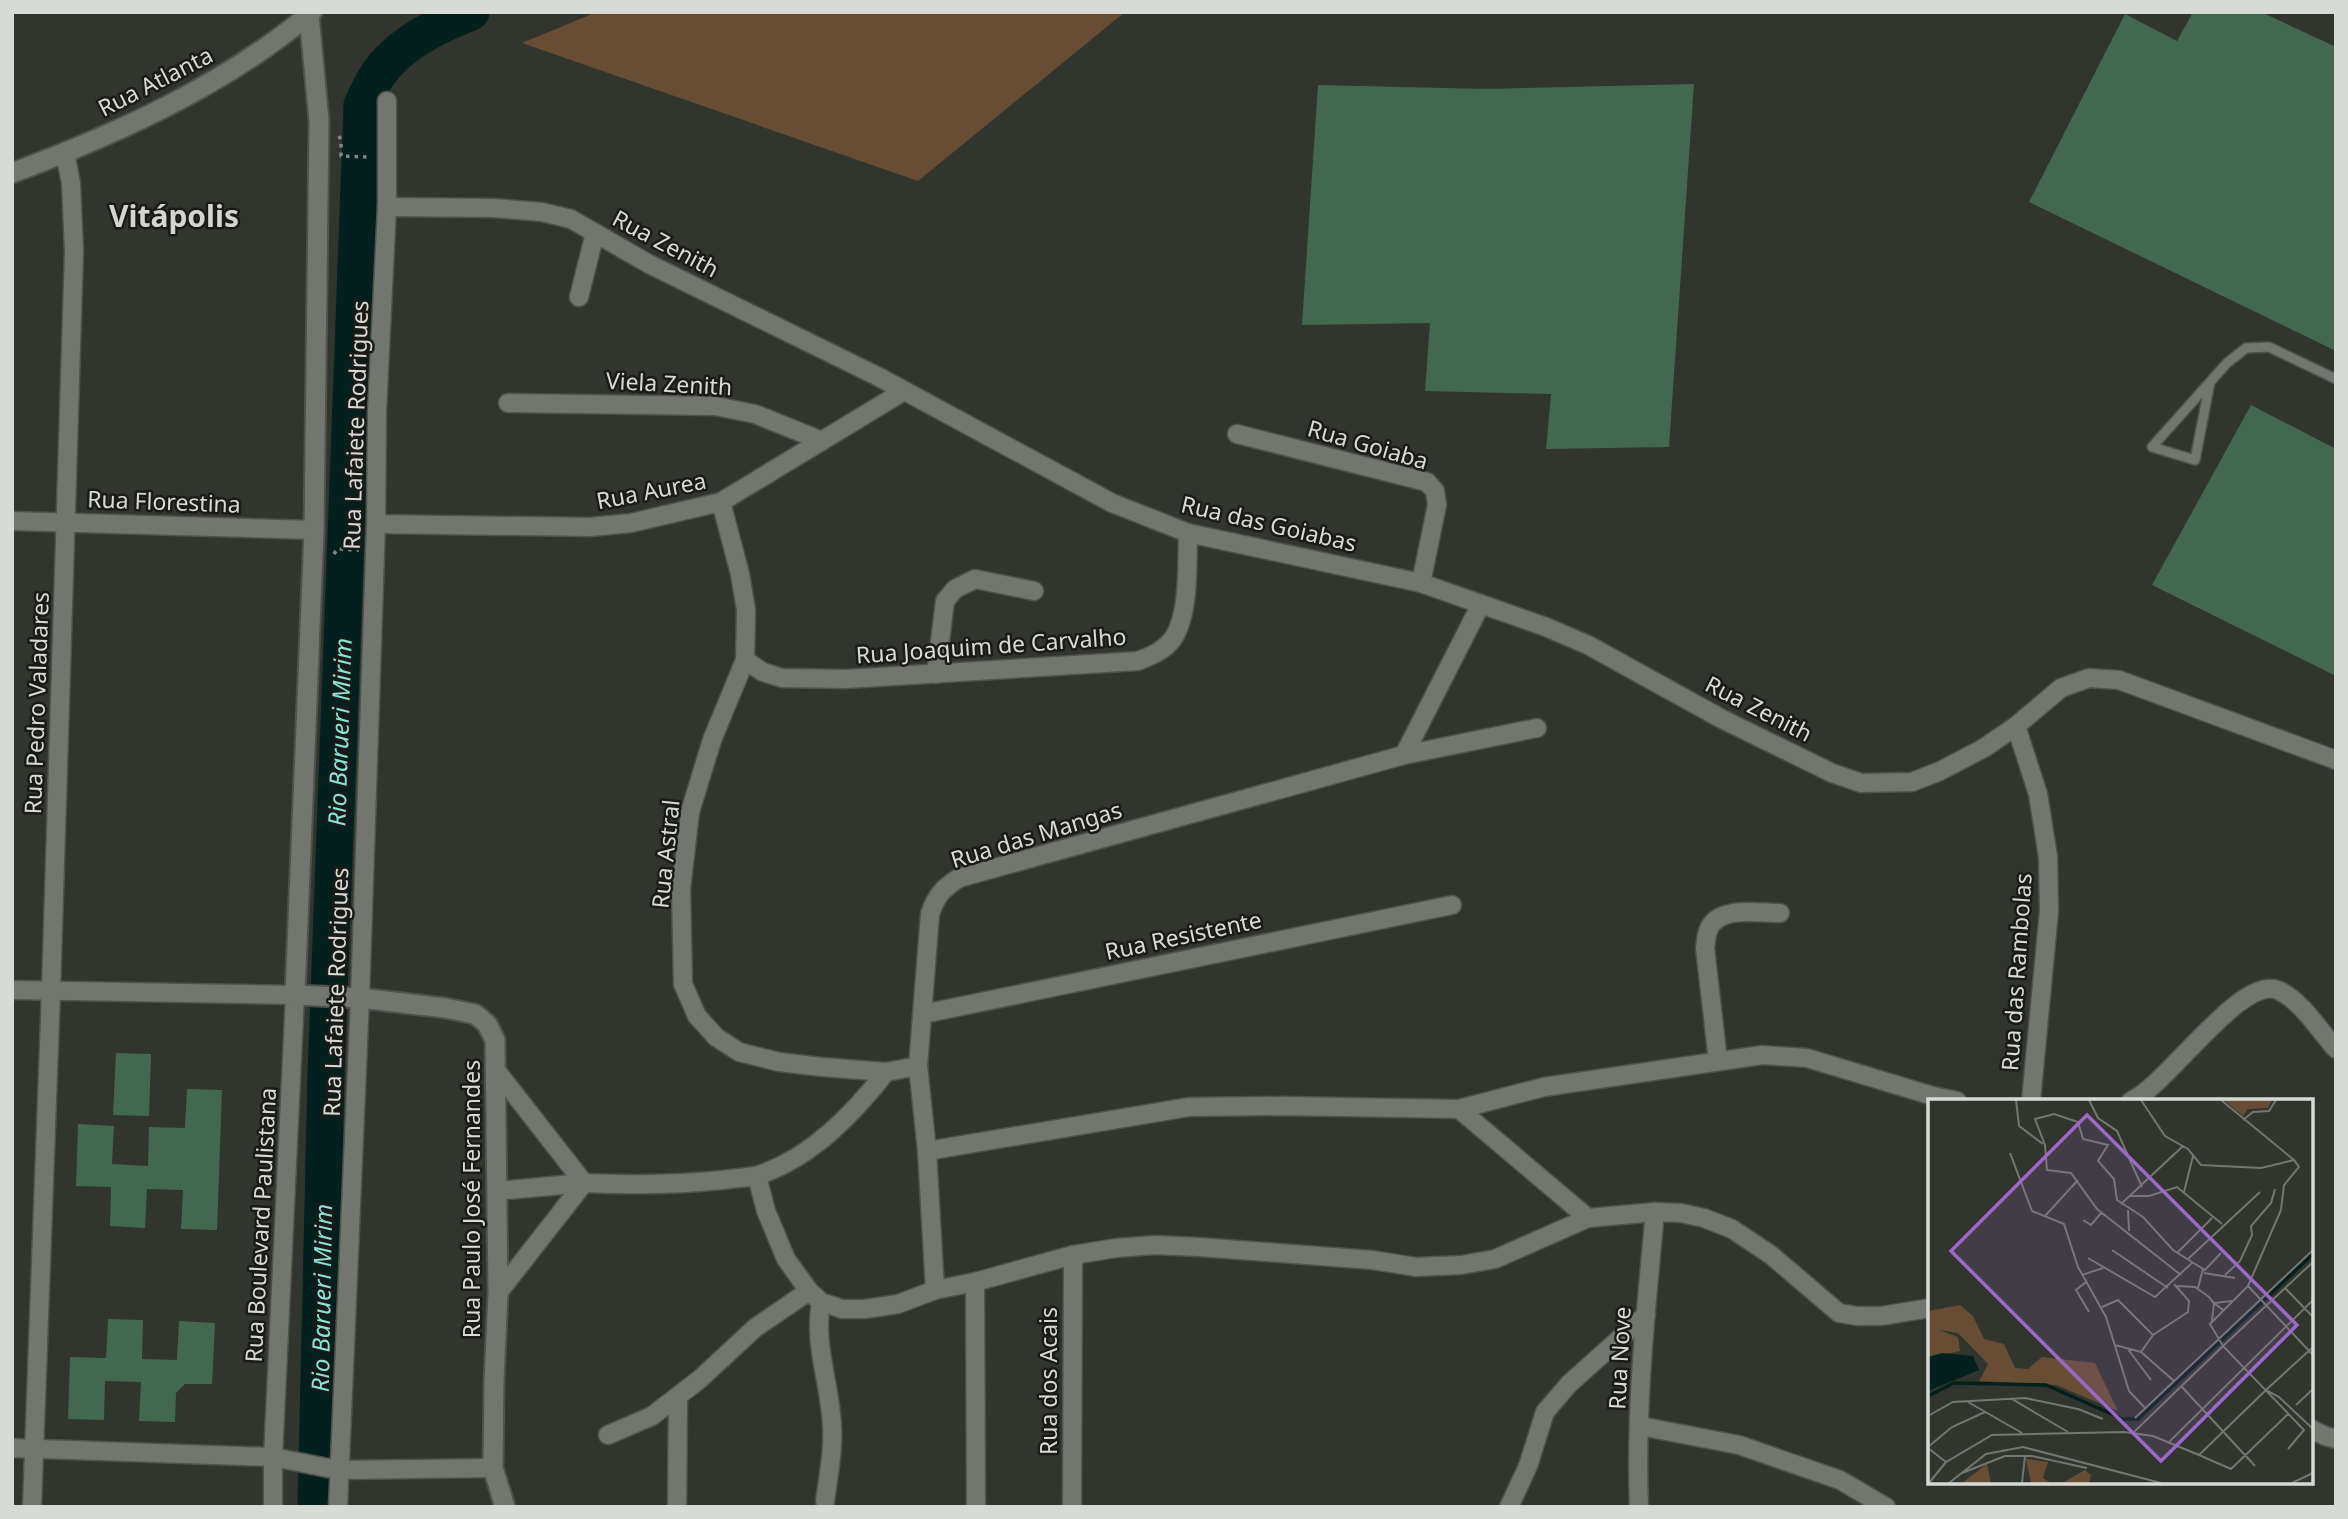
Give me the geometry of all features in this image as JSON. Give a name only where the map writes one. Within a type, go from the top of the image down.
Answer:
[{"type":"main road","name":"Rua Atlanta","points":[[12,173],[65,153],[184,97],[226,74],[311,13]]},
{"type":"main road","name":"Rua Lafaiete Rodrigues","points":[[302,995],[314,530],[319,121],[311,13]]},
{"type":"main road","name":"Rua Paulo José Fernandes","points":[[302,995],[446,1008],[475,1014],[487,1024],[495,1040],[498,1293],[493,1468],[505,1507]]},
{"type":"street","name":"Rua Lafaiete Rodrigues","points":[[338,1507],[331,1469],[376,524],[377,411],[387,207],[387,101]]},
{"type":"street","name":"Rua Pedro Valadares","points":[[32,1507],[74,251],[71,183],[65,153]]},
{"type":"street","name":"Rua Zenith","points":[[387,207],[493,208],[542,212],[571,219],[649,264],[904,391]]},
{"type":"street","points":[[579,298],[595,233]]},
{"type":"street","name":"Rua Aurea","points":[[376,524],[590,527],[631,523],[721,502],[904,391]]},
{"type":"street","name":"Rua das Goiabas","points":[[904,391],[1112,503],[1188,533],[1421,583],[1481,604]]},
{"type":"street","name":"Viela Zenith","points":[[508,403],[715,406],[755,414],[822,441]]},
{"type":"street","name":"Rua Goiaba","points":[[1237,434],[1427,482],[1435,491],[1437,505],[1421,583]]},
{"type":"street","name":"Rua Astral","points":[[721,502],[740,573],[746,610],[745,660],[712,740],[690,813],[681,889],[683,984],[697,1016],[716,1037],[739,1052],[779,1062],[886,1072],[918,1066]]},
{"type":"street","name":"Rua Florestina","points":[[12,521],[314,530]]},
{"type":"street","name":"Rua Joaquim de Carvalho","points":[[745,660],[763,672],[782,678],[846,679],[1138,660],[1157,653],[1171,641],[1180,624],[1185,592],[1188,533]]},
{"type":"street","points":[[936,674],[945,601],[955,589],[975,579],[1034,591]]},
{"type":"street","name":"Rua Zenith","points":[[1481,604],[1588,645],[1722,719],[1832,774],[1861,783],[1912,782],[1984,748],[2016,726],[2061,688],[2089,678],[2119,680],[2336,760]]},
{"type":"street","points":[[1404,755],[1481,604]]},
{"type":"street","name":"Rua das Rambolas","points":[[2016,726],[2038,794],[2048,857],[2049,911],[2031,1099]]},
{"type":"street","name":"Rua das Mangas","points":[[935,1290],[927,1151],[918,1066],[930,914],[935,898],[946,886],[959,878],[1404,755],[1537,728]]},
{"type":"street","name":"Rua Resistente","points":[[923,1014],[1452,905]]},
{"type":"street","points":[[1718,1061],[1705,948],[1708,931],[1714,920],[1724,914],[1780,913]]},
{"type":"street","points":[[2134,1099],[2166,1075],[2235,1004],[2263,988],[2278,989],[2293,1000],[2336,1049]]},
{"type":"street","points":[[12,990],[302,995]]},
{"type":"street","name":"Rua Boulevard Paulistana","points":[[280,1459],[302,995]]},
{"type":"street","points":[[927,1151],[1189,1107],[1459,1109],[1544,1087],[1762,1055],[1807,1058],[1947,1099]]},
{"type":"street","points":[[495,1069],[584,1182]]},
{"type":"street","points":[[497,1191],[584,1182],[647,1186],[757,1176],[782,1165],[829,1133],[860,1105],[886,1072]]},
{"type":"street","points":[[1459,1109],[1588,1218]]},
{"type":"street","points":[[757,1176],[766,1210],[786,1259],[815,1296],[842,1309],[898,1304],[935,1290],[1073,1255],[1155,1245],[1372,1260],[1416,1267],[1461,1265],[1495,1259],[1588,1218],[1656,1212],[1681,1213],[1704,1218],[1732,1229],[1771,1255],[1839,1313],[1881,1316],[1928,1308]]},
{"type":"street","points":[[498,1293],[584,1182]]},
{"type":"street","name":"Rua Nove","points":[[1639,1507],[1646,1315],[1656,1212]]},
{"type":"street","name":"Rua dos Acais","points":[[1072,1507],[1073,1255]]},
{"type":"street","points":[[975,1282],[976,1507]]},
{"type":"street","points":[[608,1435],[652,1416],[754,1328],[815,1296]]},
{"type":"street","points":[[815,1296],[833,1447],[825,1501]]},
{"type":"street","points":[[1509,1507],[1528,1466],[1545,1412],[1569,1384],[1646,1315]]},
{"type":"street","points":[[677,1507],[678,1396]]},
{"type":"street","points":[[1640,1426],[1752,1449],[1840,1480],[1886,1507]]},
{"type":"street","points":[[2313,1430],[2336,1438]]},
{"type":"street","points":[[12,1448],[280,1459],[331,1469],[493,1468]]},
{"type":"street","points":[[273,1507],[280,1459]]},
{"type":"lane","points":[[2210,382],[2194,460],[2152,447],[2210,382],[2246,348],[2269,347],[2336,379]]},
{"type":"path","points":[[341,156],[375,158]]},
{"type":"path","points":[[337,549],[369,551]]},
{"type":"shaded area","points":[[597,12],[1125,12],[918,181],[522,43]]},
{"type":"building","points":[[2193,12],[2261,12],[2336,47],[2336,351],[2029,202],[2125,14],[2177,41]]},
{"type":"building","points":[[1694,84],[1669,447],[1546,449],[1551,394],[1425,391],[1430,323],[1302,325],[1318,85],[1487,89]]},
{"type":"building","points":[[2251,405],[2336,449],[2336,676],[2152,585]]},
{"type":"building","points":[[116,1053],[151,1054],[149,1116],[113,1115]]},
{"type":"building","points":[[187,1089],[222,1090],[217,1230],[181,1229],[183,1190],[147,1189],[145,1228],[110,1226],[111,1187],[76,1186],[78,1124],[114,1126],[112,1164],[148,1166],[149,1127],[185,1128]]},
{"type":"building","points":[[108,1319],[143,1320],[142,1359],[177,1360],[179,1321],[215,1323],[212,1384],[185,1384],[176,1393],[175,1422],[139,1421],[141,1382],[105,1381],[104,1420],[68,1419],[70,1357],[106,1358]]},
{"type":"waterway","name":"Rio Barueri Mirim","points":[[316,1507],[326,1074],[362,105],[377,76],[396,54],[431,30],[471,12]]},
{"type":"district","name":"Vitápolis","points":[[174,215]]}]
